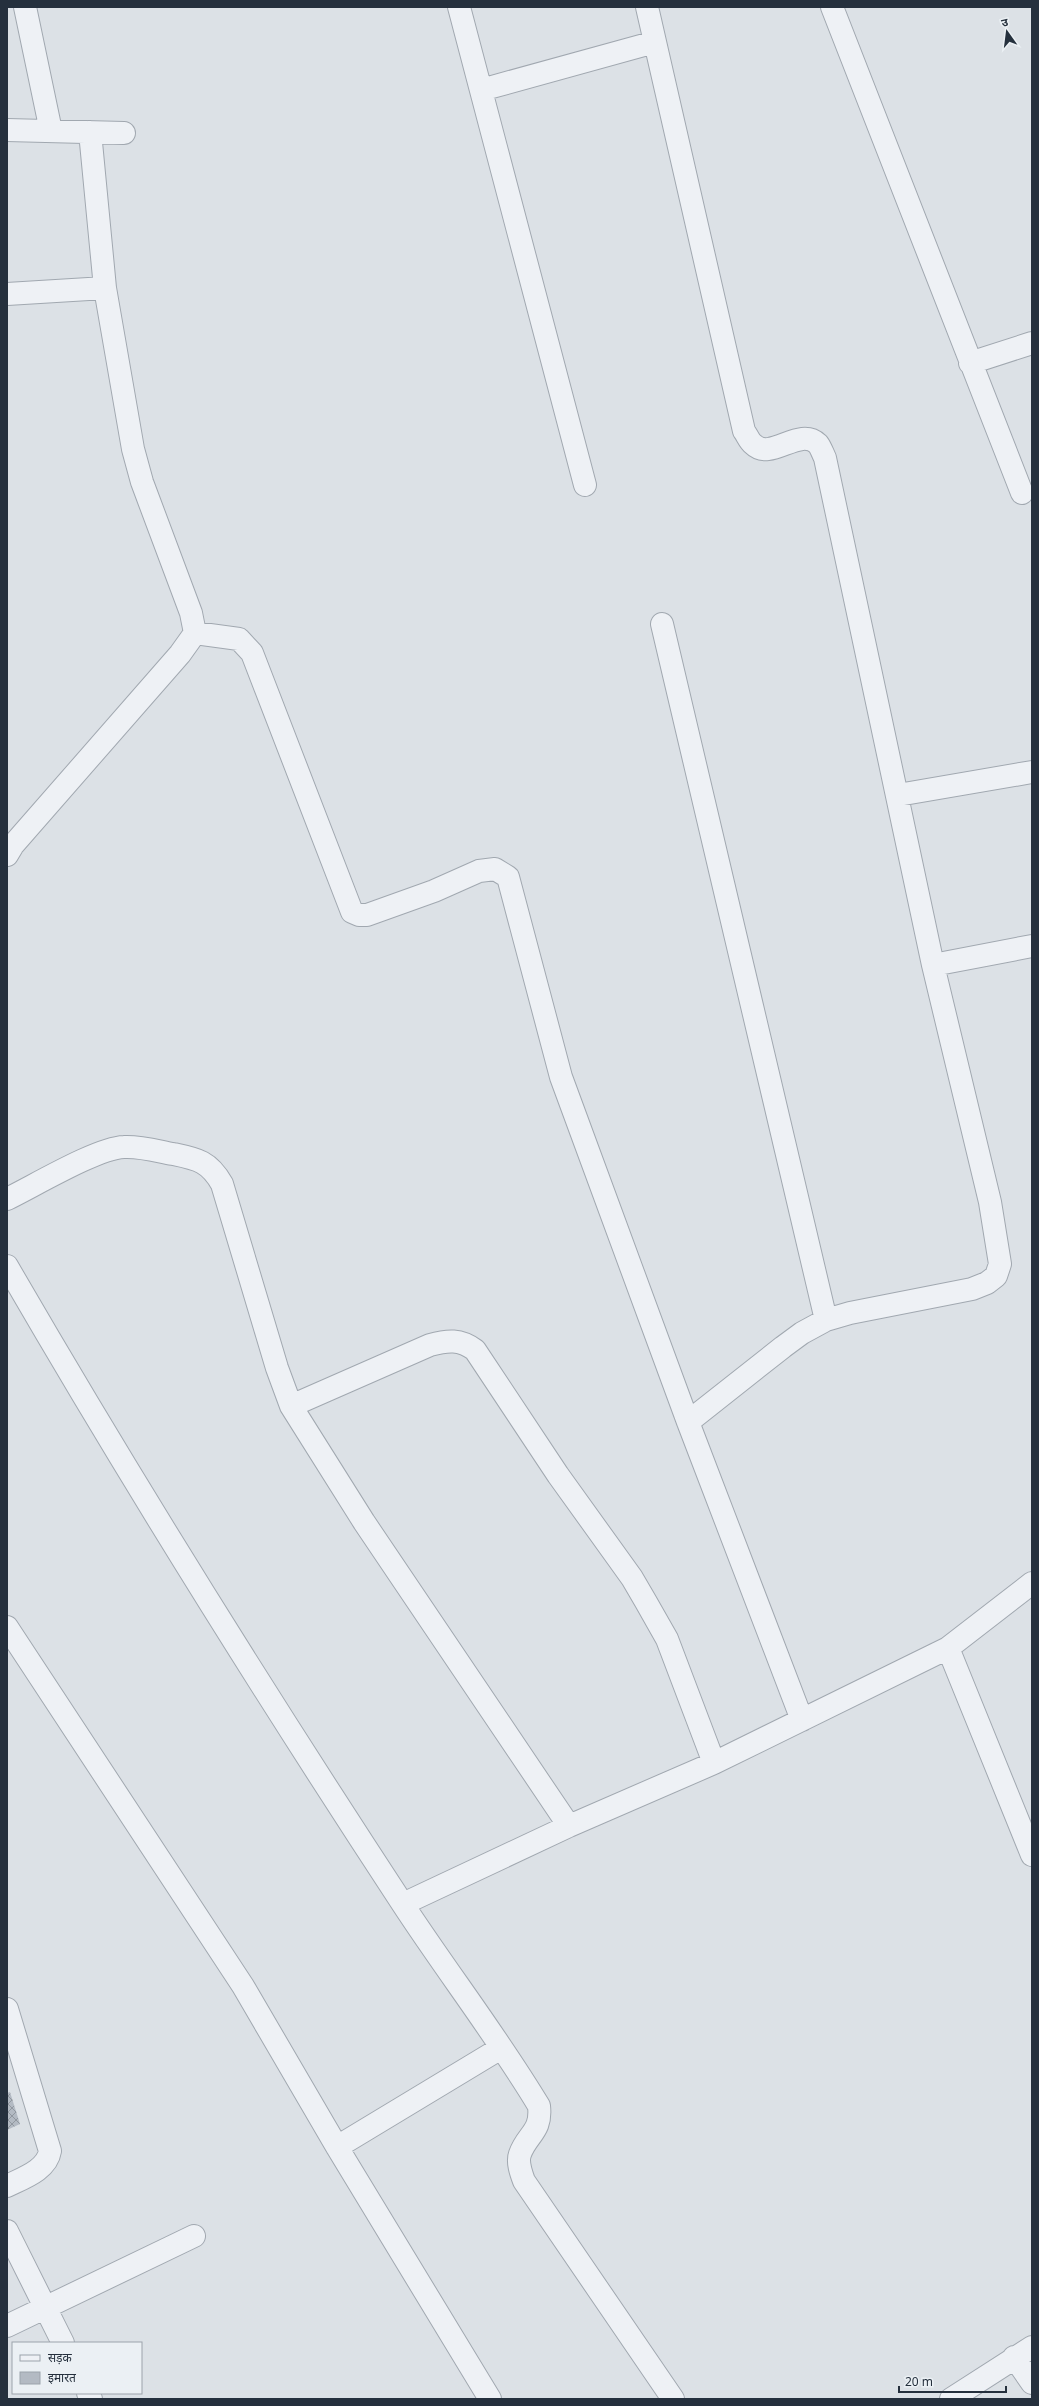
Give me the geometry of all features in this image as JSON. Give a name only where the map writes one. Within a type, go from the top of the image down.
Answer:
[{"type":"street","points":[[25,7],[51,131]]},
{"type":"street","points":[[460,7],[585,485]]},
{"type":"street","points":[[647,7],[744,431],[753,444],[767,450],[804,438],[813,441],[818,445],[825,458],[898,795],[933,966],[990,1202],[1000,1264],[996,1276],[987,1283],[972,1289],[850,1312],[826,1320],[802,1333],[782,1347],[688,1422]]},
{"type":"street","points":[[832,7],[1022,493]]},
{"type":"street","points":[[481,90],[655,42]]},
{"type":"street","points":[[7,130],[124,133]]},
{"type":"street","points":[[7,854],[13,845],[180,654],[190,642],[194,633],[191,613],[142,482],[135,456],[106,288],[90,132]]},
{"type":"street","points":[[7,294],[106,288]]},
{"type":"street","points":[[970,363],[1032,343]]},
{"type":"street","points":[[662,624],[826,1320]]},
{"type":"street","points":[[194,633],[239,639],[252,653],[352,912],[359,915],[367,915],[434,891],[479,871],[495,869],[508,876],[561,1077],[688,1422],[802,1720]]},
{"type":"street","points":[[898,795],[1032,772]]},
{"type":"street","points":[[933,966],[1032,946]]},
{"type":"street","points":[[7,1199],[106,1151],[124,1147],[185,1157],[209,1164],[222,1184],[277,1368],[291,1406],[368,1529],[569,1826]]},
{"type":"street","points":[[7,1266],[94,1416],[403,1904],[539,2106],[540,2116],[537,2130],[520,2154],[521,2172],[524,2181],[673,2399]]},
{"type":"street","points":[[291,1406],[430,1345],[448,1340],[466,1343],[476,1350],[558,1475],[632,1578],[646,1602],[667,1639],[714,1763]]},
{"type":"street","points":[[403,1904],[569,1826],[714,1763],[948,1648],[1032,1583]]},
{"type":"street","points":[[7,1627],[243,1986],[337,2147],[490,2399]]},
{"type":"street","points":[[948,1648],[1032,1855]]},
{"type":"street","points":[[7,2009],[50,2151],[49,2159],[44,2165],[7,2186]]},
{"type":"street","points":[[337,2147],[501,2048]]},
{"type":"street","points":[[7,2231],[62,2342]]},
{"type":"street","points":[[7,2326],[194,2236]]},
{"type":"street","points":[[951,2399],[1023,2352],[1032,2383]]},
{"type":"building","points":[[10,2092],[20,2124],[7,2130],[7,2093]]}]
